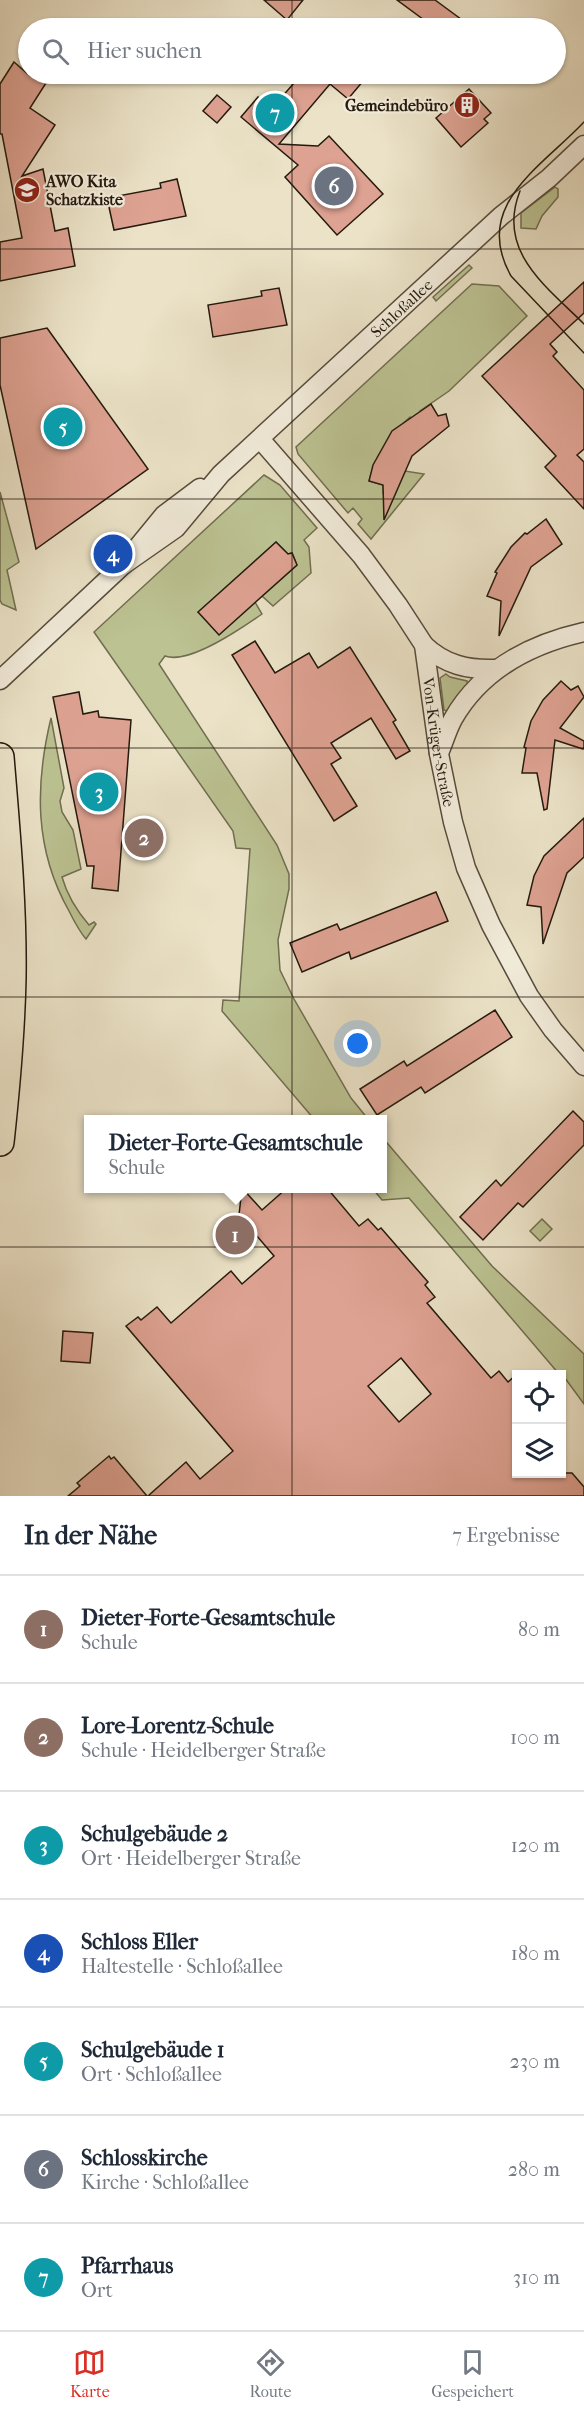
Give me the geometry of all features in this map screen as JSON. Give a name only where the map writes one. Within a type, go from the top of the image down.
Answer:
[{"type":"main road","points":[[0,757],[7,836],[12,976],[9,1043],[0,1142]]},
{"type":"street","name":"Schloßallee","points":[[0,680],[123,565],[164,515],[221,474],[501,216],[549,178],[584,145]]},
{"type":"street","name":"Von-Krüger-Straße","points":[[260,438],[361,555],[424,645],[439,753],[453,822],[466,868],[491,925],[529,996],[553,1030],[584,1066]]},
{"type":"street","points":[[439,753],[453,719],[476,687],[496,669],[543,644],[584,632]]},
{"type":"street","points":[[424,645],[436,656],[455,665],[467,668],[496,669]]},
{"type":"green space","points":[[555,187],[558,189],[558,197],[542,216],[536,229],[521,228],[521,213]]},
{"type":"green space","points":[[469,265],[472,268],[436,301],[433,297]]},
{"type":"green space","points":[[472,284],[499,286],[527,316],[449,391],[412,419],[410,417],[391,438],[375,463],[369,481],[383,485],[383,493],[395,494],[405,471],[424,474],[371,539],[358,524],[362,519],[353,508],[348,513],[298,454],[296,447]]},
{"type":"green space","points":[[264,475],[280,485],[317,528],[304,540],[309,547],[311,573],[273,606],[262,596],[297,565],[292,553],[288,554],[276,542],[199,612],[255,602],[262,614],[215,644],[187,655],[165,656],[159,664],[277,845],[289,874],[289,889],[278,940],[280,970],[294,999],[351,1098],[365,1115],[311,1115],[222,1011],[223,1000],[239,1001],[250,849],[236,848],[233,831],[94,632]]},
{"type":"green space","points":[[0,492],[19,562],[7,570],[16,610],[2,604],[0,600]]},
{"type":"green space","points":[[446,674],[467,681],[468,685],[450,706],[449,712],[444,710],[440,678]]},
{"type":"green space","points":[[51,718],[64,788],[60,801],[62,812],[73,830],[81,869],[62,877],[80,914],[89,925],[94,922],[96,924],[86,939],[58,888],[49,864],[44,840],[40,792]]},
{"type":"green space","points":[[387,1143],[492,1266],[584,1354],[584,1404],[566,1379],[566,1370],[556,1370],[409,1198],[382,1200],[376,1193],[387,1193]]},
{"type":"green space","points":[[542,1219],[552,1229],[540,1241],[530,1231]]},
{"type":"building","points":[[264,0],[303,0],[289,18],[285,18]]},
{"type":"building","points":[[397,0],[435,0],[459,18],[421,18]]},
{"type":"building","points":[[14,62],[18,65],[18,84],[45,84],[30,108],[55,125],[22,176],[43,169],[55,231],[68,228],[75,266],[0,281],[0,242],[22,238],[2,134],[0,134],[0,84]]},
{"type":"building","points":[[293,84],[330,84],[279,144],[318,146],[329,136],[383,194],[337,235],[285,177],[298,165],[241,117],[258,97],[272,108]]},
{"type":"building","points":[[330,84],[361,84],[348,99]]},
{"type":"building","name":"Gemeindebüro","points":[[469,89],[491,113],[484,119],[488,123],[461,147],[436,118]]},
{"type":"building","points":[[217,95],[231,107],[217,123],[203,111]]},
{"type":"building","points":[[177,179],[186,216],[114,230],[107,198],[161,188],[160,183]]},
{"type":"building","points":[[584,282],[584,313],[550,344],[557,352],[553,356],[584,390],[584,449],[577,455],[584,462],[584,509],[545,467],[556,456],[482,376]]},
{"type":"building","points":[[279,288],[287,325],[213,337],[208,305],[262,296],[261,291]]},
{"type":"building","points":[[47,328],[148,469],[36,549],[0,385],[0,338]]},
{"type":"building","points":[[431,404],[438,416],[446,414],[449,426],[412,456],[384,520],[383,485],[369,481],[373,465],[392,431]]},
{"type":"building","points":[[546,519],[562,544],[531,567],[499,636],[501,601],[487,596],[497,573],[495,572],[511,547],[525,533],[527,534]]},
{"type":"building","points":[[276,542],[288,554],[292,553],[297,565],[219,635],[198,612]]},
{"type":"building","points":[[255,641],[275,673],[309,653],[318,668],[350,647],[396,720],[393,722],[410,751],[396,759],[371,718],[331,743],[341,758],[331,764],[357,806],[334,821],[232,655]]},
{"type":"building","points":[[561,681],[571,690],[578,686],[584,697],[560,728],[584,741],[584,747],[583,749],[555,740],[547,809],[544,810],[537,773],[522,773],[526,748],[524,747],[531,721],[543,700]]},
{"type":"building","points":[[79,692],[83,714],[98,711],[99,717],[131,720],[118,891],[92,888],[94,866],[87,866],[53,697]]},
{"type":"building","points":[[584,818],[584,857],[567,873],[543,944],[541,907],[527,905],[534,876],[544,856]]},
{"type":"building","points":[[436,892],[448,921],[351,959],[349,952],[302,972],[290,943],[337,924],[340,930]]},
{"type":"building","points":[[495,1010],[512,1037],[425,1093],[421,1087],[377,1115],[360,1089],[404,1061],[407,1066]]},
{"type":"building","points":[[573,1111],[584,1122],[584,1145],[523,1207],[518,1203],[483,1240],[460,1217],[496,1180],[501,1186]]},
{"type":"building","points":[[241,1193],[247,1193],[262,1210],[281,1193],[331,1193],[359,1226],[368,1219],[378,1230],[381,1228],[428,1282],[425,1285],[435,1297],[427,1303],[491,1378],[499,1371],[508,1382],[512,1378],[512,1478],[566,1478],[566,1473],[572,1473],[584,1487],[584,1496],[148,1496],[186,1462],[200,1479],[233,1451],[126,1326],[138,1317],[141,1320],[157,1307],[171,1323],[231,1271],[242,1284],[274,1256],[239,1215]],"holes":[[[401,1358],[431,1394],[399,1422],[368,1386]]]},
{"type":"building","points":[[63,1331],[93,1333],[90,1363],[61,1361]]},
{"type":"building","points":[[109,1456],[111,1459],[114,1457],[147,1496],[68,1496],[80,1486],[77,1483]]},
{"type":"tram line","points":[[584,122],[517,189],[505,208],[500,228],[501,251],[511,276],[584,353]]},
{"type":"tram line","points":[[520,191],[514,212],[515,232],[520,249],[529,266],[541,281],[584,324]]},
{"type":"place","name":"Gemeindebüro","points":[[467,105]]},
{"type":"place","name":"Pfarrhaus","points":[[275,113]]},
{"type":"place","name":"Schlosskirche","points":[[334,186]]},
{"type":"place","name":"AWO Kita Schatzkiste","points":[[27,190]]},
{"type":"place","name":"Schulgebäude 1","points":[[63,427]]},
{"type":"place","name":"Schloss Eller","points":[[113,554]]},
{"type":"place","name":"Schulgebäude 2","points":[[99,792]]},
{"type":"place","name":"Lore-Lorentz-Schule","points":[[144,838]]},
{"type":"place","name":"Dieter-Forte-Gesamtschule","points":[[235,1235]]}]
